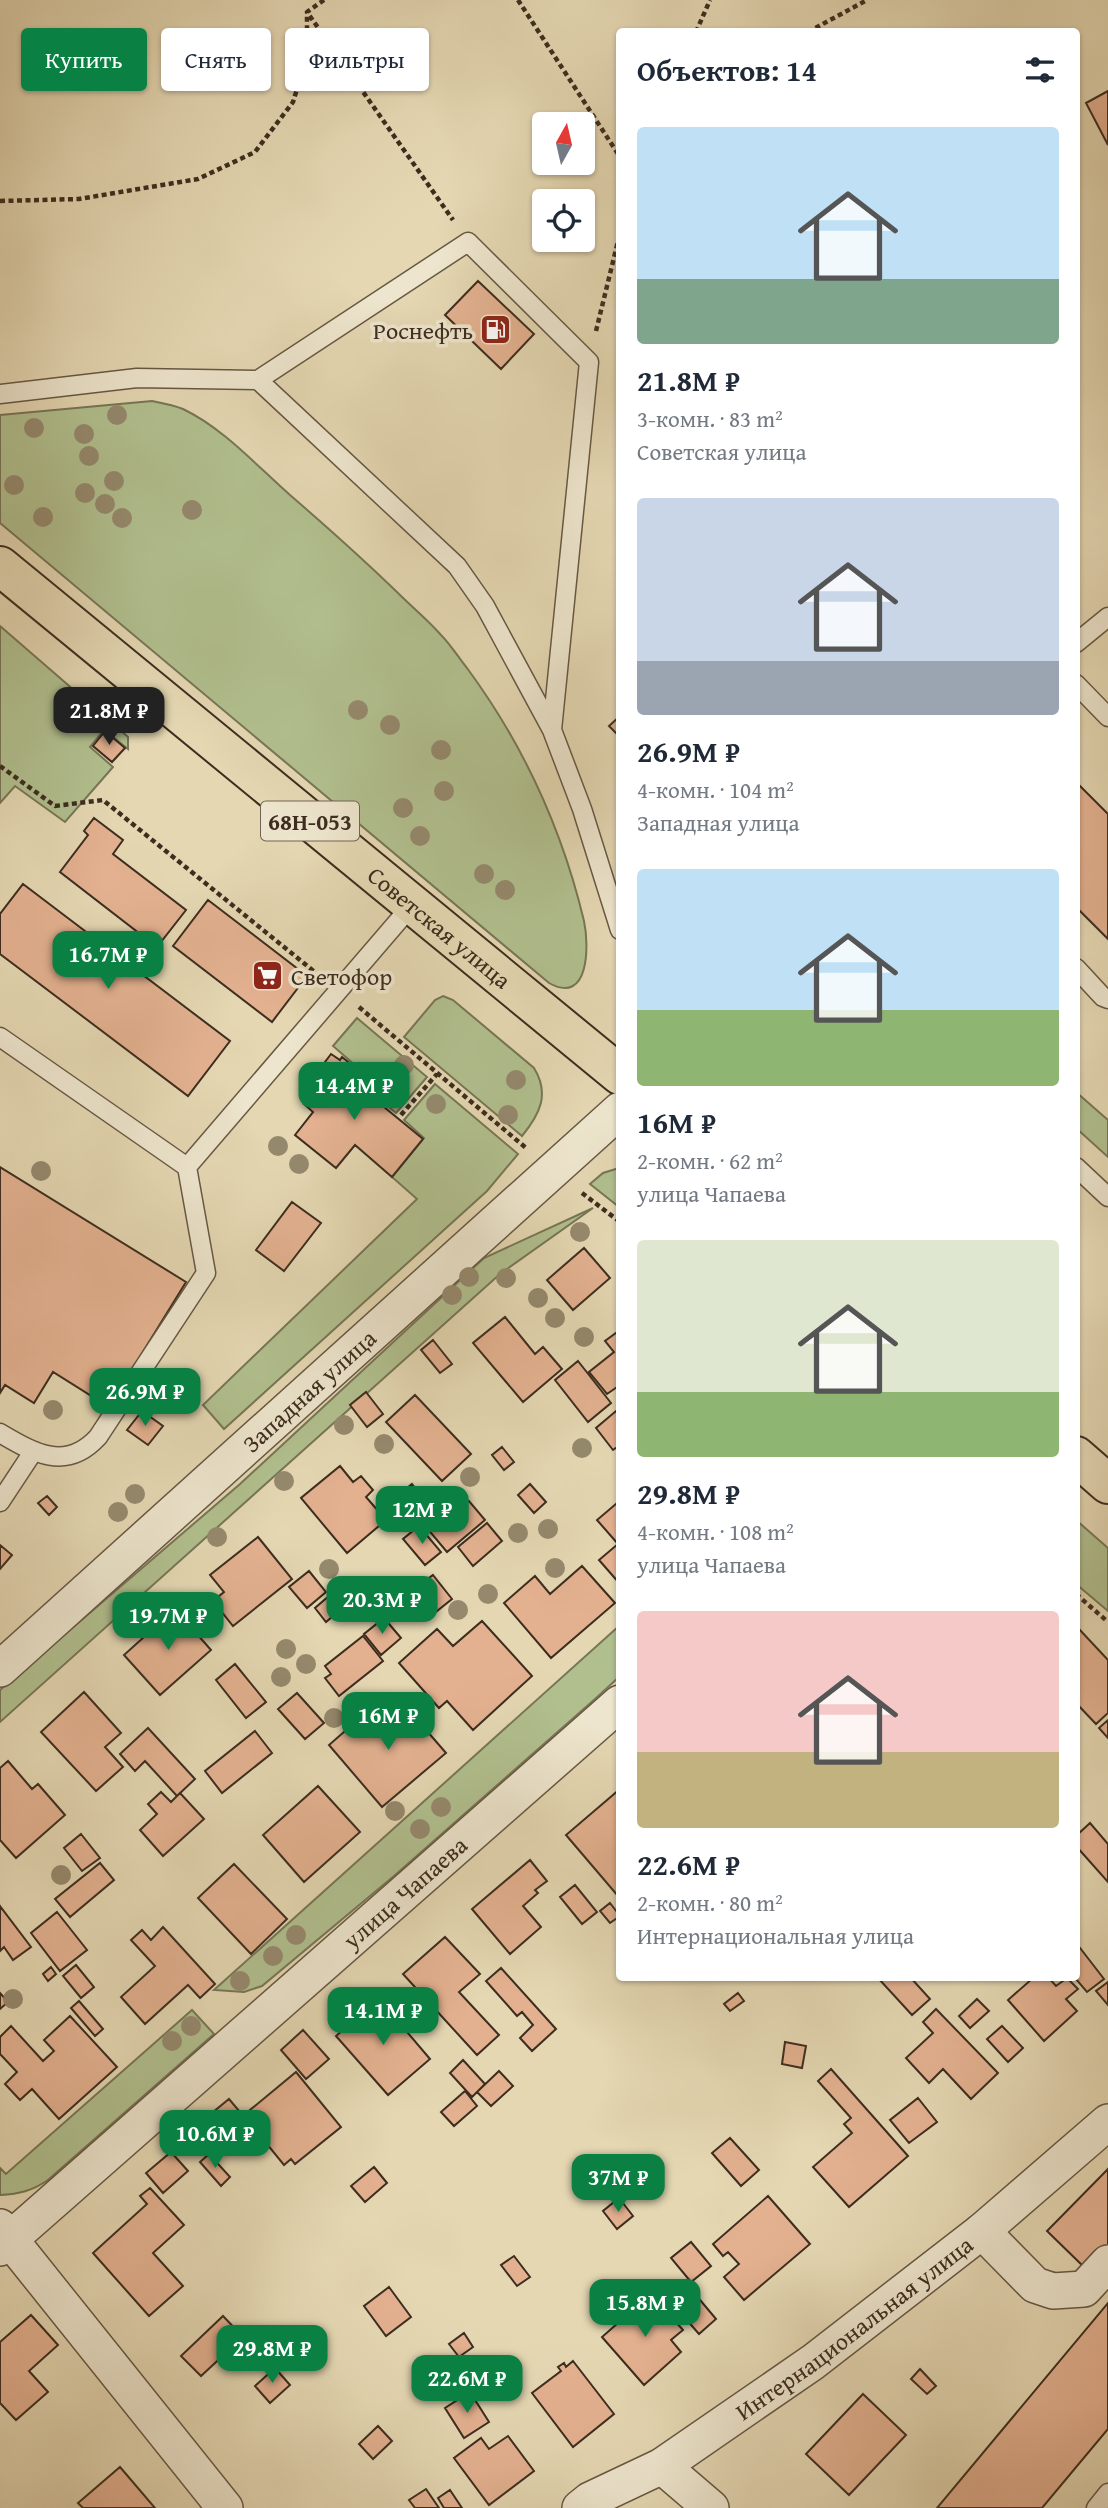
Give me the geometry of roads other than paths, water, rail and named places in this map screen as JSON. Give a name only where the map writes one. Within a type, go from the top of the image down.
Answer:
[{"type":"main road","name":"Советская улица","points":[[0,566],[616,1072]]},
{"type":"main road","points":[[1080,1459],[1107,1481]]},
{"type":"street","name":"Западная улица","points":[[0,1669],[616,1114]]},
{"type":"street","name":"улица Чапаева","points":[[3,2238],[616,1706]]},
{"type":"street","name":"Интернациональная улица","points":[[580,2508],[590,2500],[662,2466],[813,2362],[982,2231],[1108,2122]]},
{"type":"street","points":[[982,2231],[1035,2285],[1053,2291],[1084,2289],[1108,2263]]},
{"type":"street","points":[[3,2238],[225,2508]]},
{"type":"street","points":[[662,2466],[711,2508]]},
{"type":"lane","points":[[0,394],[137,378],[258,380],[468,243],[589,362],[552,730]]},
{"type":"lane","points":[[258,380],[457,566],[485,606],[552,730],[582,810],[616,917]]},
{"type":"lane","points":[[1080,640],[1108,617]]},
{"type":"lane","points":[[1080,688],[1108,717]]},
{"type":"lane","points":[[187,1167],[411,905]]},
{"type":"lane","points":[[1080,972],[1102,997],[1108,999]]},
{"type":"lane","points":[[0,1037],[187,1167],[206,1273],[93,1443],[75,1455],[52,1457],[33,1452],[0,1433]]},
{"type":"lane","points":[[1080,1171],[1108,1197]]},
{"type":"lane","points":[[0,1502],[33,1452]]},
{"type":"lane","points":[[1096,2508],[1108,2493]]},
{"type":"place","name":"Роснефть","points":[[496,330]]},
{"type":"place","name":"Светофор","points":[[268,976]]}]
